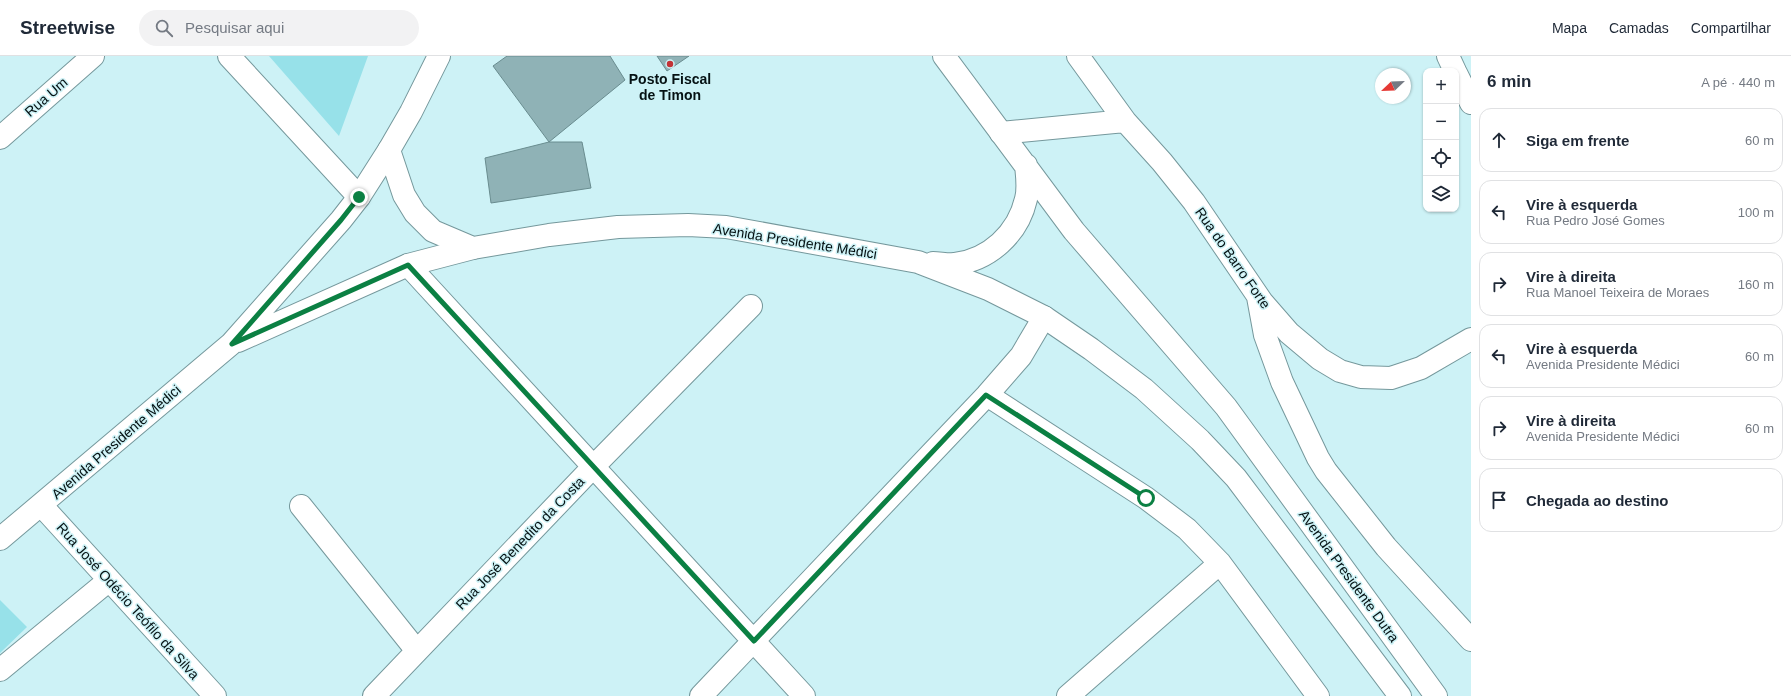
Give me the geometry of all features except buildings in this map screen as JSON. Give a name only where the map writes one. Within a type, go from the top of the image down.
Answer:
[{"type":"main road","name":"Rua Um","points":[[0,138],[93,56]]},
{"type":"main road","points":[[229,56],[359,197]]},
{"type":"main road","name":"Avenida Presidente Médici","points":[[0,539],[42,506],[232,344],[341,220],[359,197],[411,112],[439,56]]},
{"type":"main road","name":"Avenida Presidente Dutra","points":[[944,56],[1078,235],[1207,384],[1262,456],[1436,696]]},
{"type":"main road","name":"Rua do Barro Forte","points":[[1078,56],[1125,121],[1162,162],[1194,202],[1257,294],[1289,333],[1320,359],[1340,371],[1361,377],[1391,378],[1421,368],[1471,339]]},
{"type":"main road","points":[[1448,56],[1454,68]]},
{"type":"main road","points":[[1459,78],[1471,103]]},
{"type":"main road","points":[[1002,133],[1125,121]]},
{"type":"main road","points":[[389,150],[404,195],[415,214],[433,231],[474,248]]},
{"type":"main road","points":[[918,262],[953,264],[978,258],[997,247],[1008,235],[1022,212],[1027,192],[1026,165]]},
{"type":"main road","name":"Avenida Presidente Médici","points":[[232,344],[408,265],[474,248],[549,235],[618,227],[688,225],[726,227],[918,262],[988,289],[1044,317],[1091,349],[1144,389],[1200,440],[1236,478],[1399,695]]},
{"type":"main road","points":[[408,265],[804,696]]},
{"type":"main road","points":[[1257,294],[1265,335],[1282,382],[1318,458],[1326,471],[1386,548],[1471,640]]},
{"type":"main road","name":"Rua José Benedito da Costa","points":[[374,696],[593,467],[751,306]]},
{"type":"main road","points":[[701,696],[986,395],[1021,356],[1044,317]]},
{"type":"main road","points":[[986,395],[1146,498],[1187,529],[1220,563],[1318,696]]},
{"type":"main road","name":"Rua José Odécio Teófilo da Silva","points":[[42,506],[108,581],[215,696]]},
{"type":"main road","points":[[301,506],[417,651]]},
{"type":"main road","points":[[1068,696],[1220,563]]},
{"type":"main road","points":[[0,670],[108,581]]},
{"type":"main road","points":[[1421,676],[1447,696]]},
{"type":"shaded area","points":[[269,56],[368,56],[339,136]]},
{"type":"shaded area","points":[[0,600],[27,627],[0,653]]},
{"type":"place","name":"Posto Fiscal de Timon","points":[[670,64]]},
{"type":"route","points":[[359,197],[341,220],[232,344],[408,265],[754,641],[986,395],[1146,498]]}]
